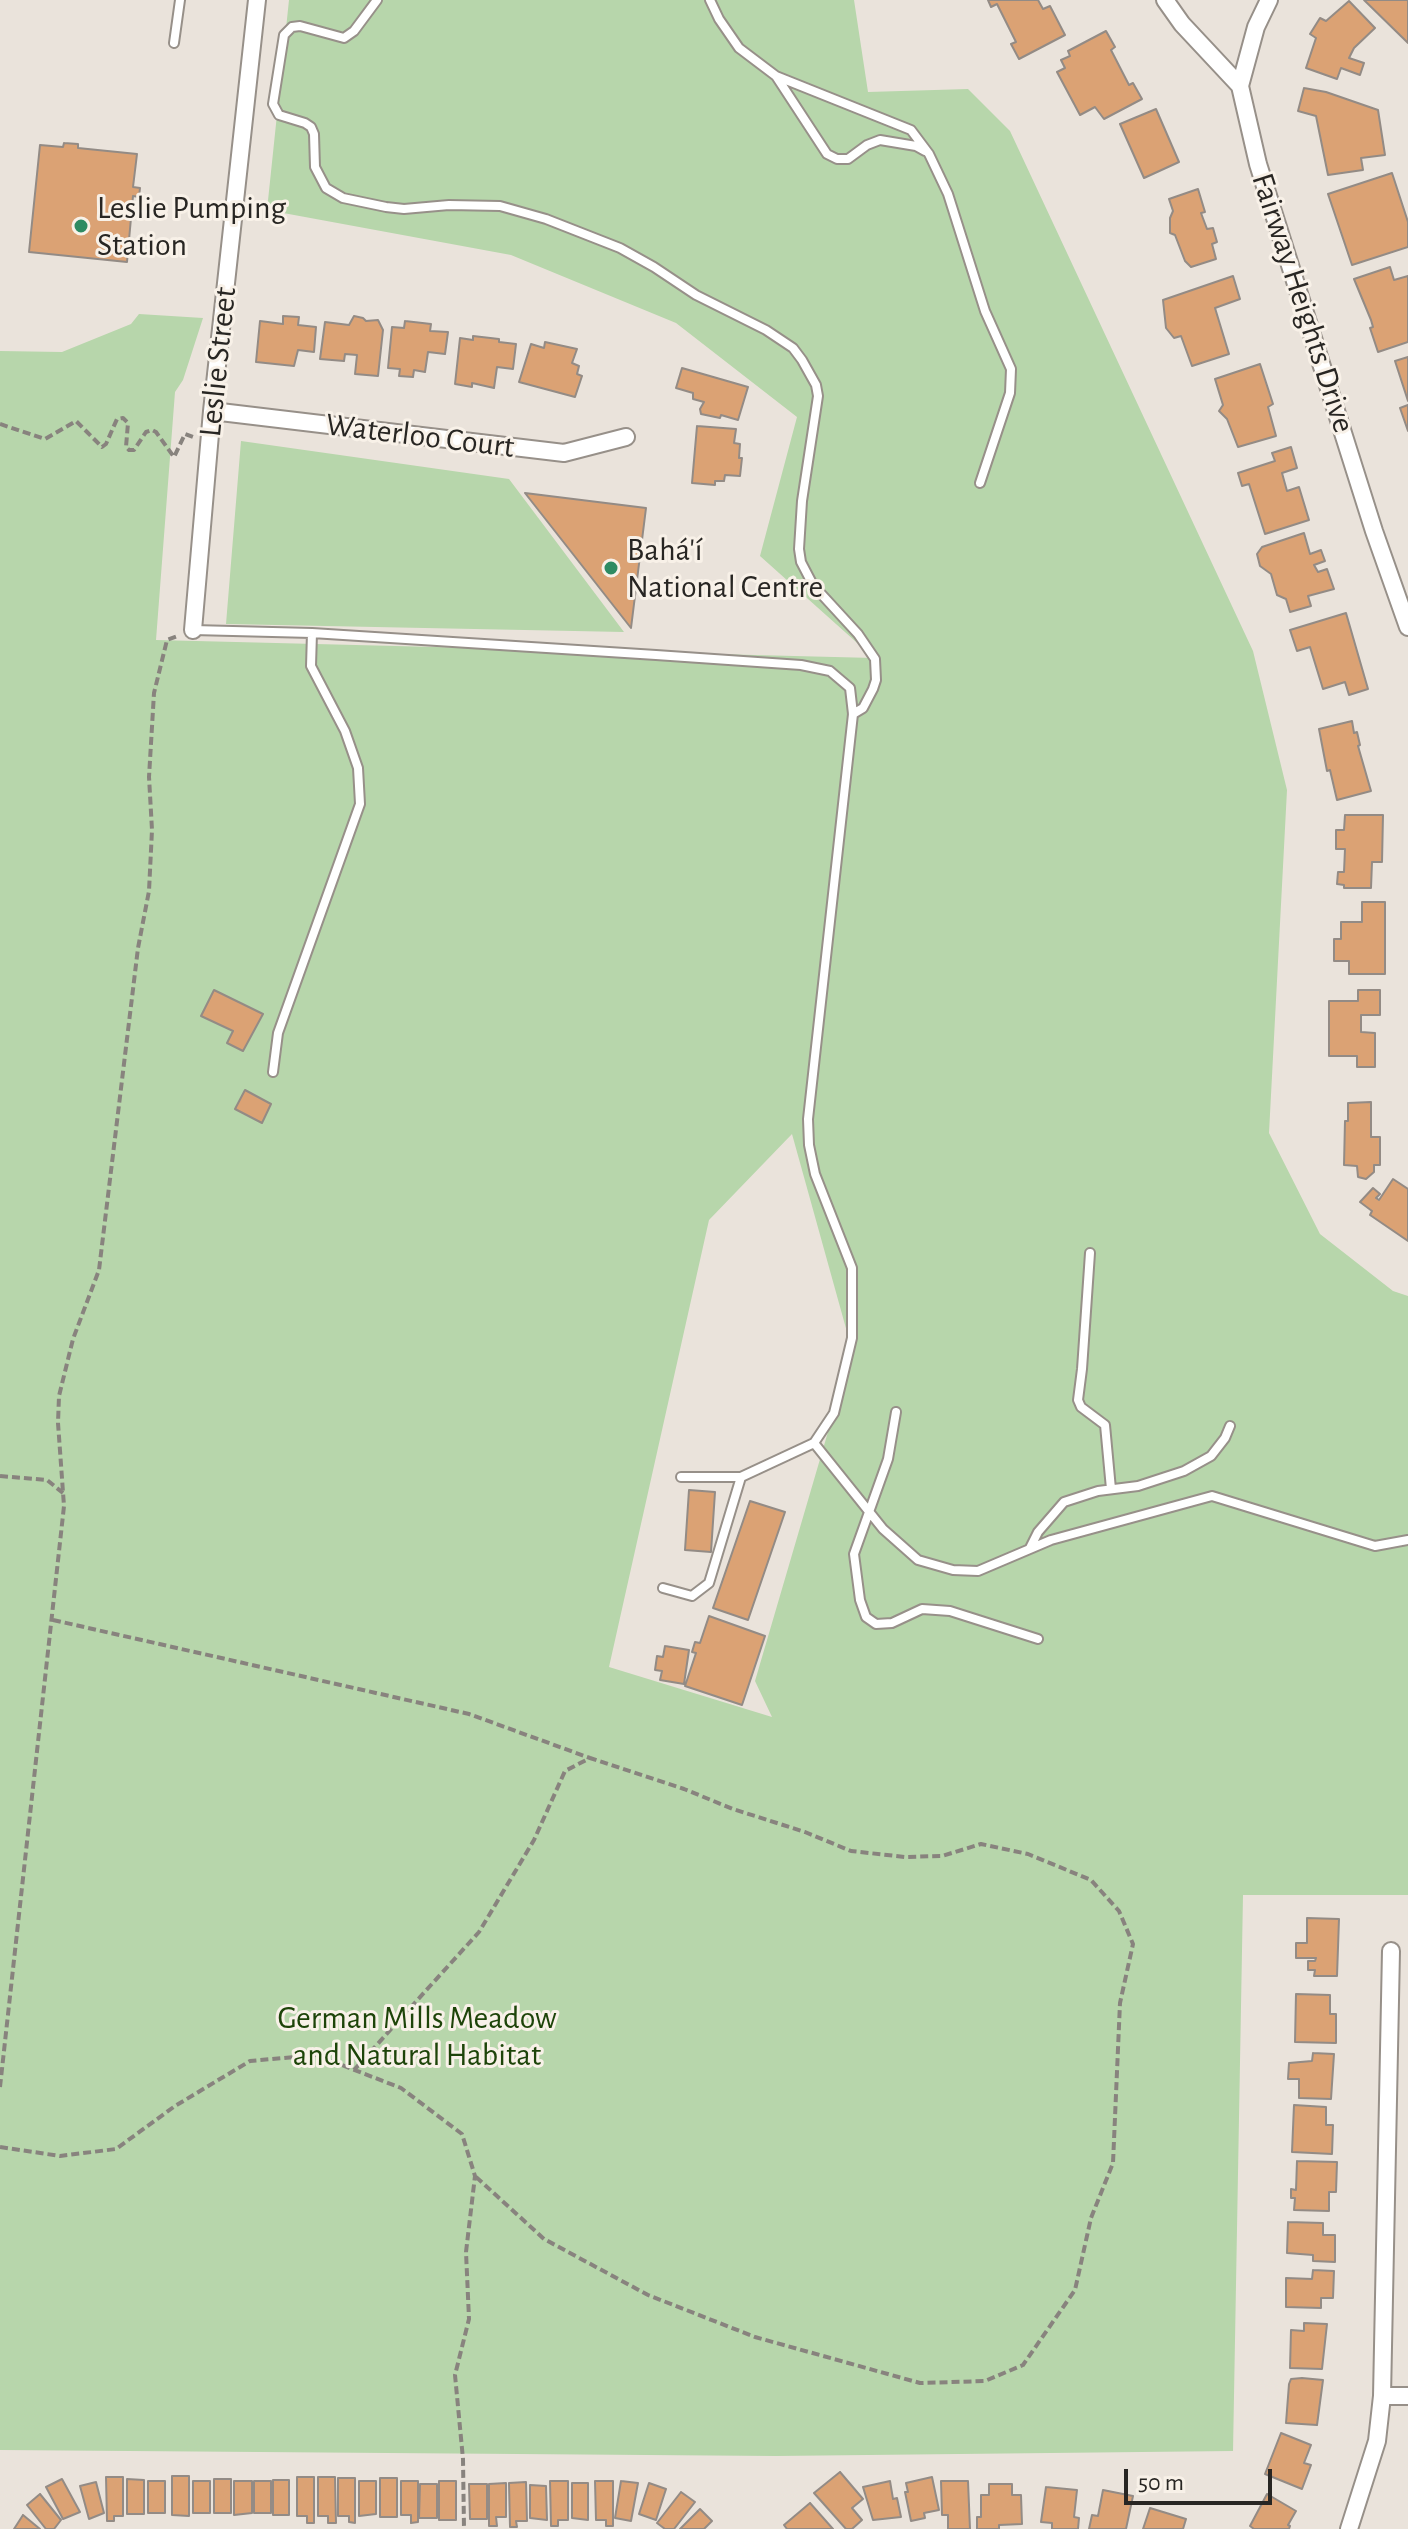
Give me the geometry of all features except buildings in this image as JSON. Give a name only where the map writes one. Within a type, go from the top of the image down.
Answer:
[{"type":"street","name":"Leslie Street","points":[[193,630],[212,411],[257,0]]},
{"type":"street","points":[[1165,0],[1182,24],[1240,86]]},
{"type":"street","points":[[1240,86],[1256,27],[1269,0]]},
{"type":"street","name":"Fairway Heights Drive","points":[[1240,86],[1258,164],[1374,531],[1408,627]]},
{"type":"street","name":"Waterloo Court","points":[[212,411],[564,453],[626,437]]},
{"type":"street","points":[[1349,2529],[1377,2441],[1382,2396],[1391,1951]]},
{"type":"street","points":[[1382,2396],[1408,2396]]},
{"type":"lane","points":[[174,43],[180,0]]},
{"type":"lane","points":[[377,0],[354,31],[344,38],[319,29],[295,26],[284,35],[273,104],[279,115],[311,127],[315,167],[326,188],[343,198],[386,207],[490,206],[516,209],[546,219],[620,248],[696,295],[766,330],[793,348],[802,360],[816,385],[818,396],[802,501],[799,549],[806,574],[813,585],[858,634],[875,659],[873,689],[863,708],[853,714]]},
{"type":"lane","points":[[710,0],[739,48],[776,76],[911,130],[929,154],[948,194],[985,311],[1011,369],[1010,393],[980,483]]},
{"type":"lane","points":[[776,76],[827,154],[837,159],[848,159],[880,140],[916,146],[929,154]]},
{"type":"lane","points":[[193,630],[312,633],[801,665],[830,671],[850,688],[853,714],[808,1119],[815,1174],[852,1268],[852,1338],[834,1413],[814,1443],[741,1477],[681,1477]]},
{"type":"lane","points":[[273,1072],[278,1033],[360,804],[358,768],[345,731],[311,666],[312,633]]},
{"type":"lane","points":[[1090,1253],[1078,1400],[1081,1407],[1105,1425],[1111,1489]]},
{"type":"lane","points":[[896,1412],[888,1459],[854,1554],[860,1600],[866,1617],[876,1624],[892,1623],[922,1609],[950,1611],[1038,1639]]},
{"type":"lane","points":[[1029,1549],[1038,1532],[1064,1502],[1111,1489],[1138,1486],[1184,1471],[1211,1456],[1230,1426]]},
{"type":"lane","points":[[814,1443],[883,1529],[918,1560],[953,1570],[978,1571],[1051,1540],[1212,1496],[1375,1546],[1408,1540]]},
{"type":"lane","points":[[663,1588],[692,1596],[709,1583],[741,1477]]},
{"type":"path","points":[[0,424],[45,439],[76,421],[102,447],[117,419],[123,418],[128,423],[126,447],[129,450],[134,450],[146,432],[152,430],[174,457],[185,434],[209,446]]},
{"type":"path","points":[[0,2087],[64,1506],[59,1396],[73,1339],[99,1270],[138,948],[149,891],[152,830],[149,777],[154,693],[167,640],[193,630]]},
{"type":"path","points":[[0,1476],[47,1480],[63,1493]]},
{"type":"path","points":[[53,1620],[469,1714],[851,1851],[905,1857],[942,1856],[981,1844],[1028,1854],[1091,1880],[1119,1911],[1133,1944],[1120,2003],[1113,2163],[1091,2218],[1075,2290],[1023,2365],[985,2381],[920,2383],[755,2337],[661,2300],[544,2239],[475,2176]]},
{"type":"path","points":[[354,2070],[479,1932],[534,1840],[565,1771],[590,1758]]},
{"type":"path","points":[[0,2147],[60,2156],[116,2149],[175,2106],[250,2061],[316,2055],[401,2088],[462,2134],[475,2176],[466,2252],[469,2319],[455,2375],[463,2459],[464,2529]]},
{"type":"green space","name":"German Mills Meadow and Natural Habitat","points":[[289,0],[854,0],[868,92],[968,89],[1010,131],[1253,651],[1287,790],[1269,1133],[1320,1234],[1393,1291],[1408,1296],[1408,1895],[1243,1895],[1233,2451],[776,2456],[0,2450],[0,351],[62,352],[131,324],[139,314],[203,318],[183,380],[175,392],[156,640],[874,658],[760,556],[797,417],[676,323],[511,255],[267,210]],"holes":[[[792,1134],[852,1350],[755,1681],[772,1717],[609,1667],[709,1220]]]},
{"type":"green space","points":[[241,441],[509,479],[624,632],[226,624]]},
{"type":"place","name":"Leslie Pumping Station","points":[[81,226]]},
{"type":"place","name":"Bahá'í National Centre","points":[[611,568]]}]
